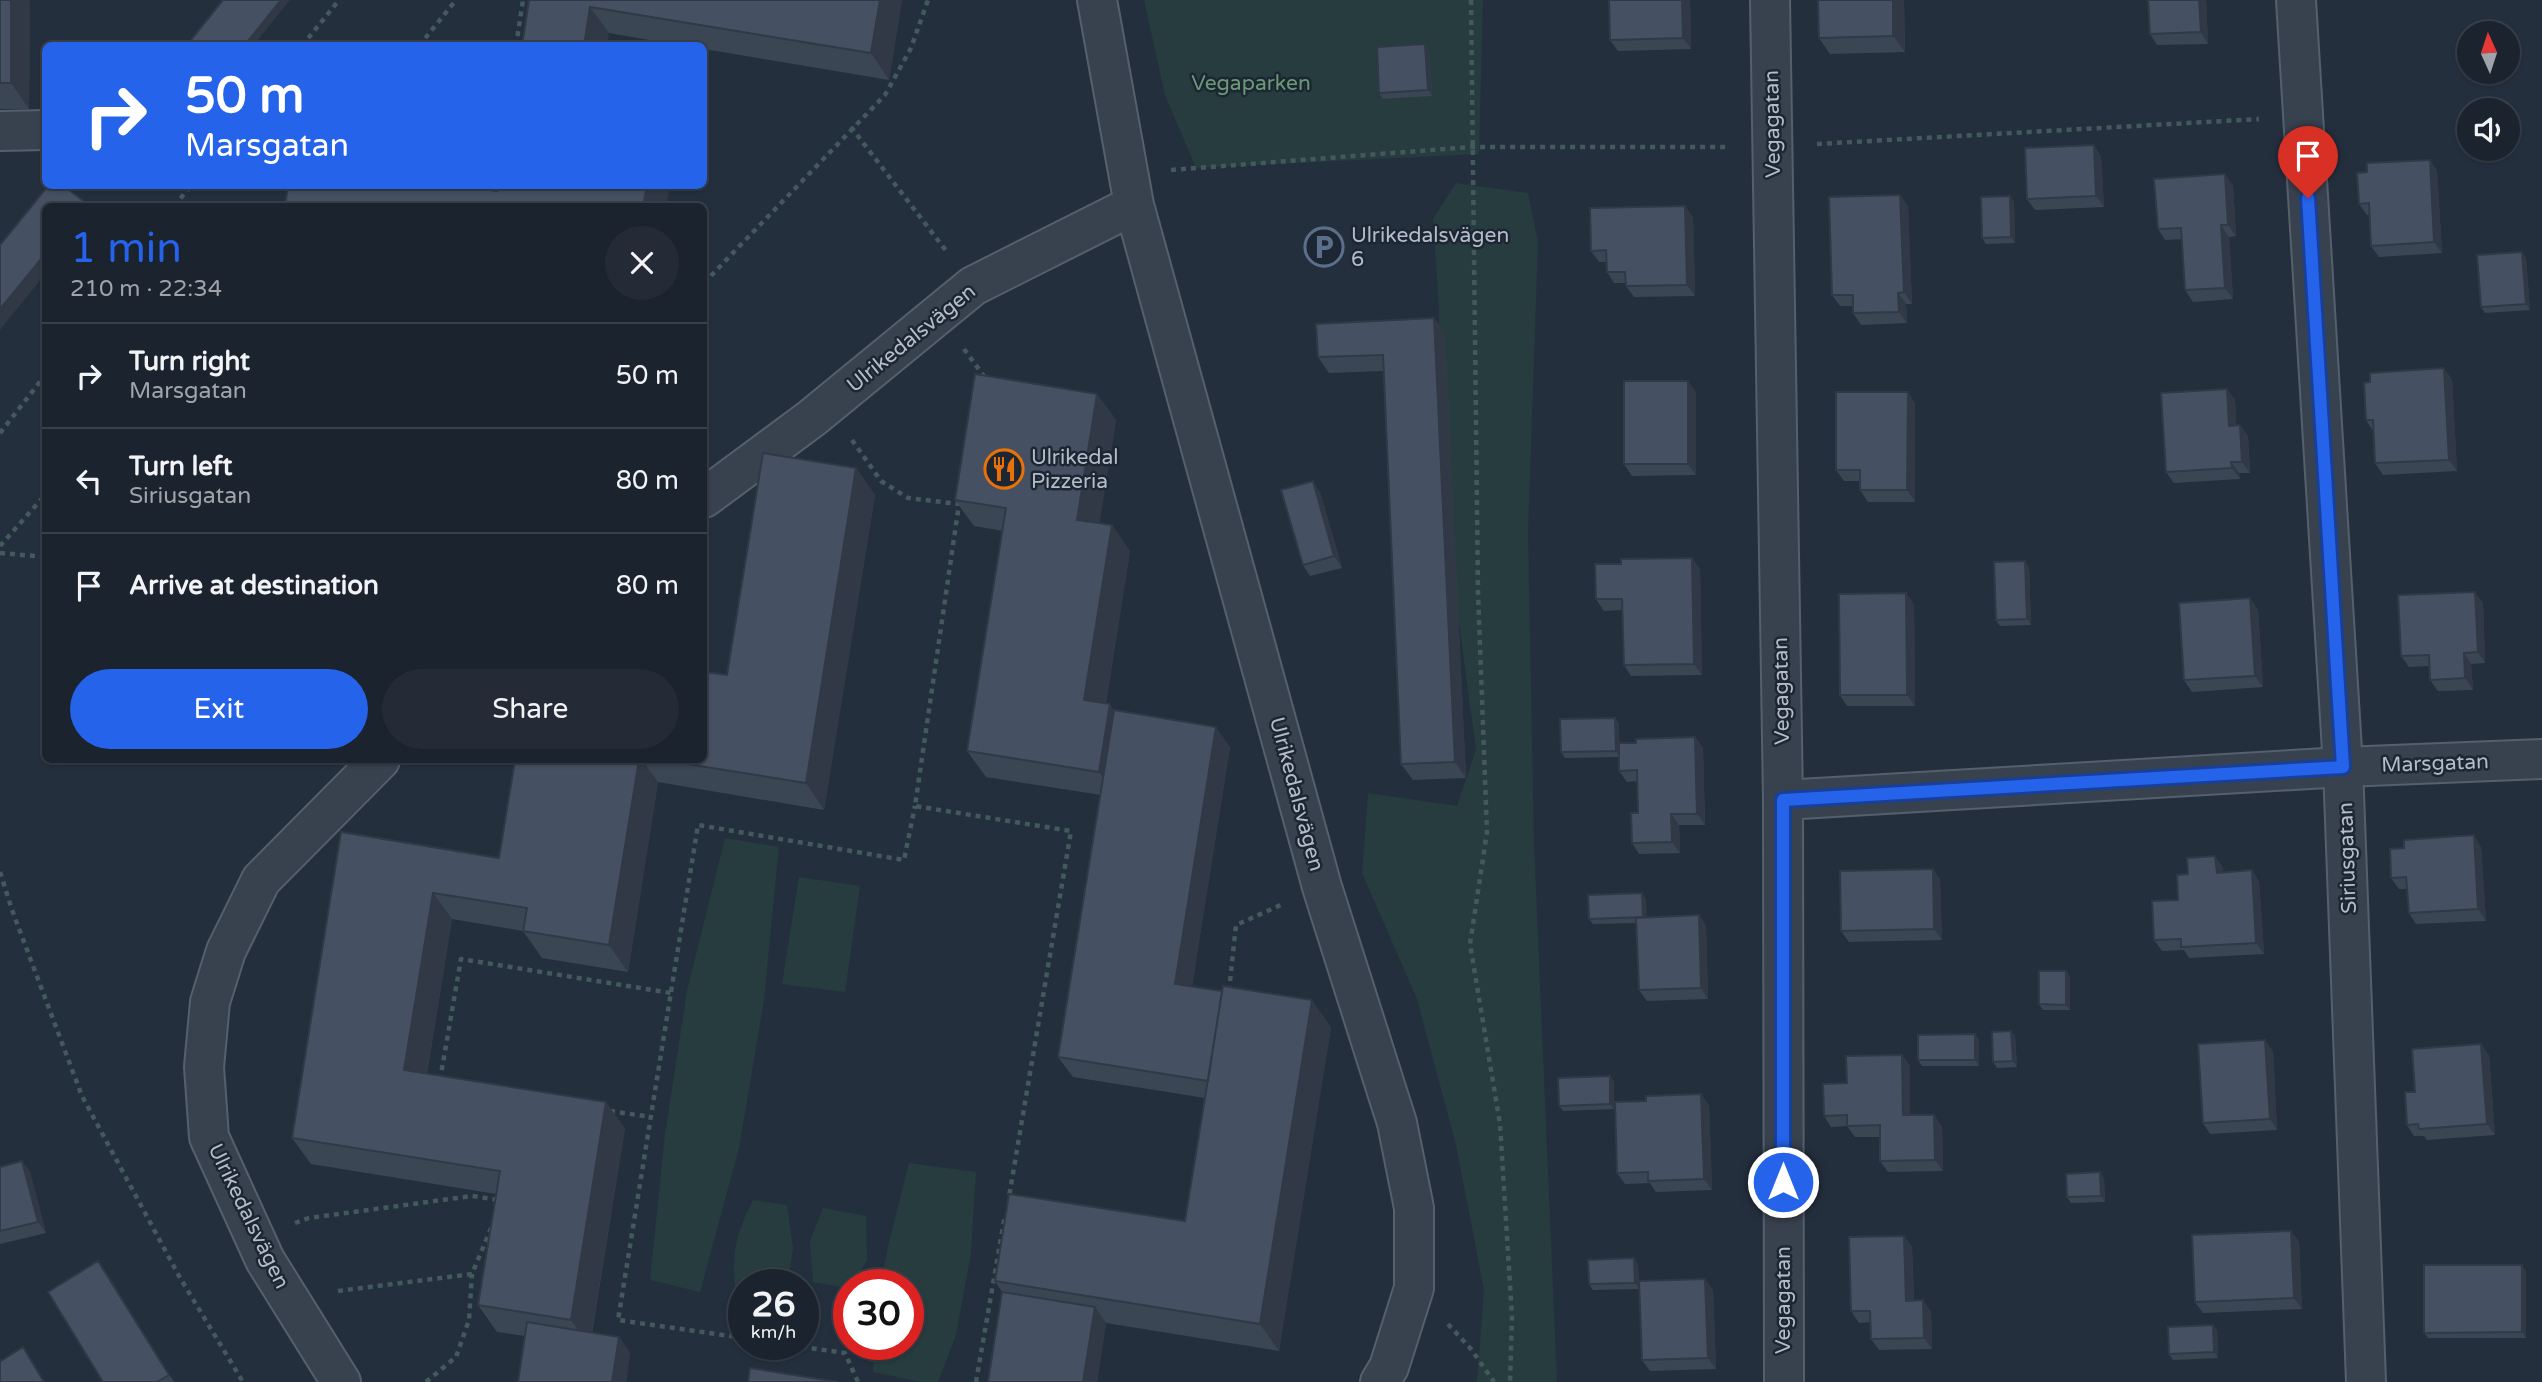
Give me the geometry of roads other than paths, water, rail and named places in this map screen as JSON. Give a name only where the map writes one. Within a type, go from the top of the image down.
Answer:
[{"type":"street","name":"Ulrikedalsvägen","points":[[1097,0],[1131,189],[1322,887],[1397,1123],[1414,1209],[1414,1288],[1389,1367],[1380,1382]]},
{"type":"street","name":"Vegagatan","points":[[1770,0],[1783,800],[1784,1382]]},
{"type":"street","name":"Siriusgatan","points":[[2296,0],[2343,767],[2366,1382]]},
{"type":"street","points":[[0,131],[42,130]]},
{"type":"street","name":"Ulrikedalsvägen","points":[[707,496],[827,405],[973,286],[1131,189]]},
{"type":"street","name":"Marsgatan","points":[[1783,800],[2343,767],[2542,759]]},
{"type":"street","name":"Ulrikedalsvägen","points":[[341,1382],[265,1260],[209,1137],[204,1067],[211,1002],[226,951],[261,880],[377,763]]},
{"type":"place","name":"Ulrikedalsvägen 6","points":[[1324,247]]},
{"type":"place","name":"Ulrikedal Pizzeria","points":[[1004,469]]},
{"type":"park label","name":"Vegaparken","points":[[1251,83]]}]
